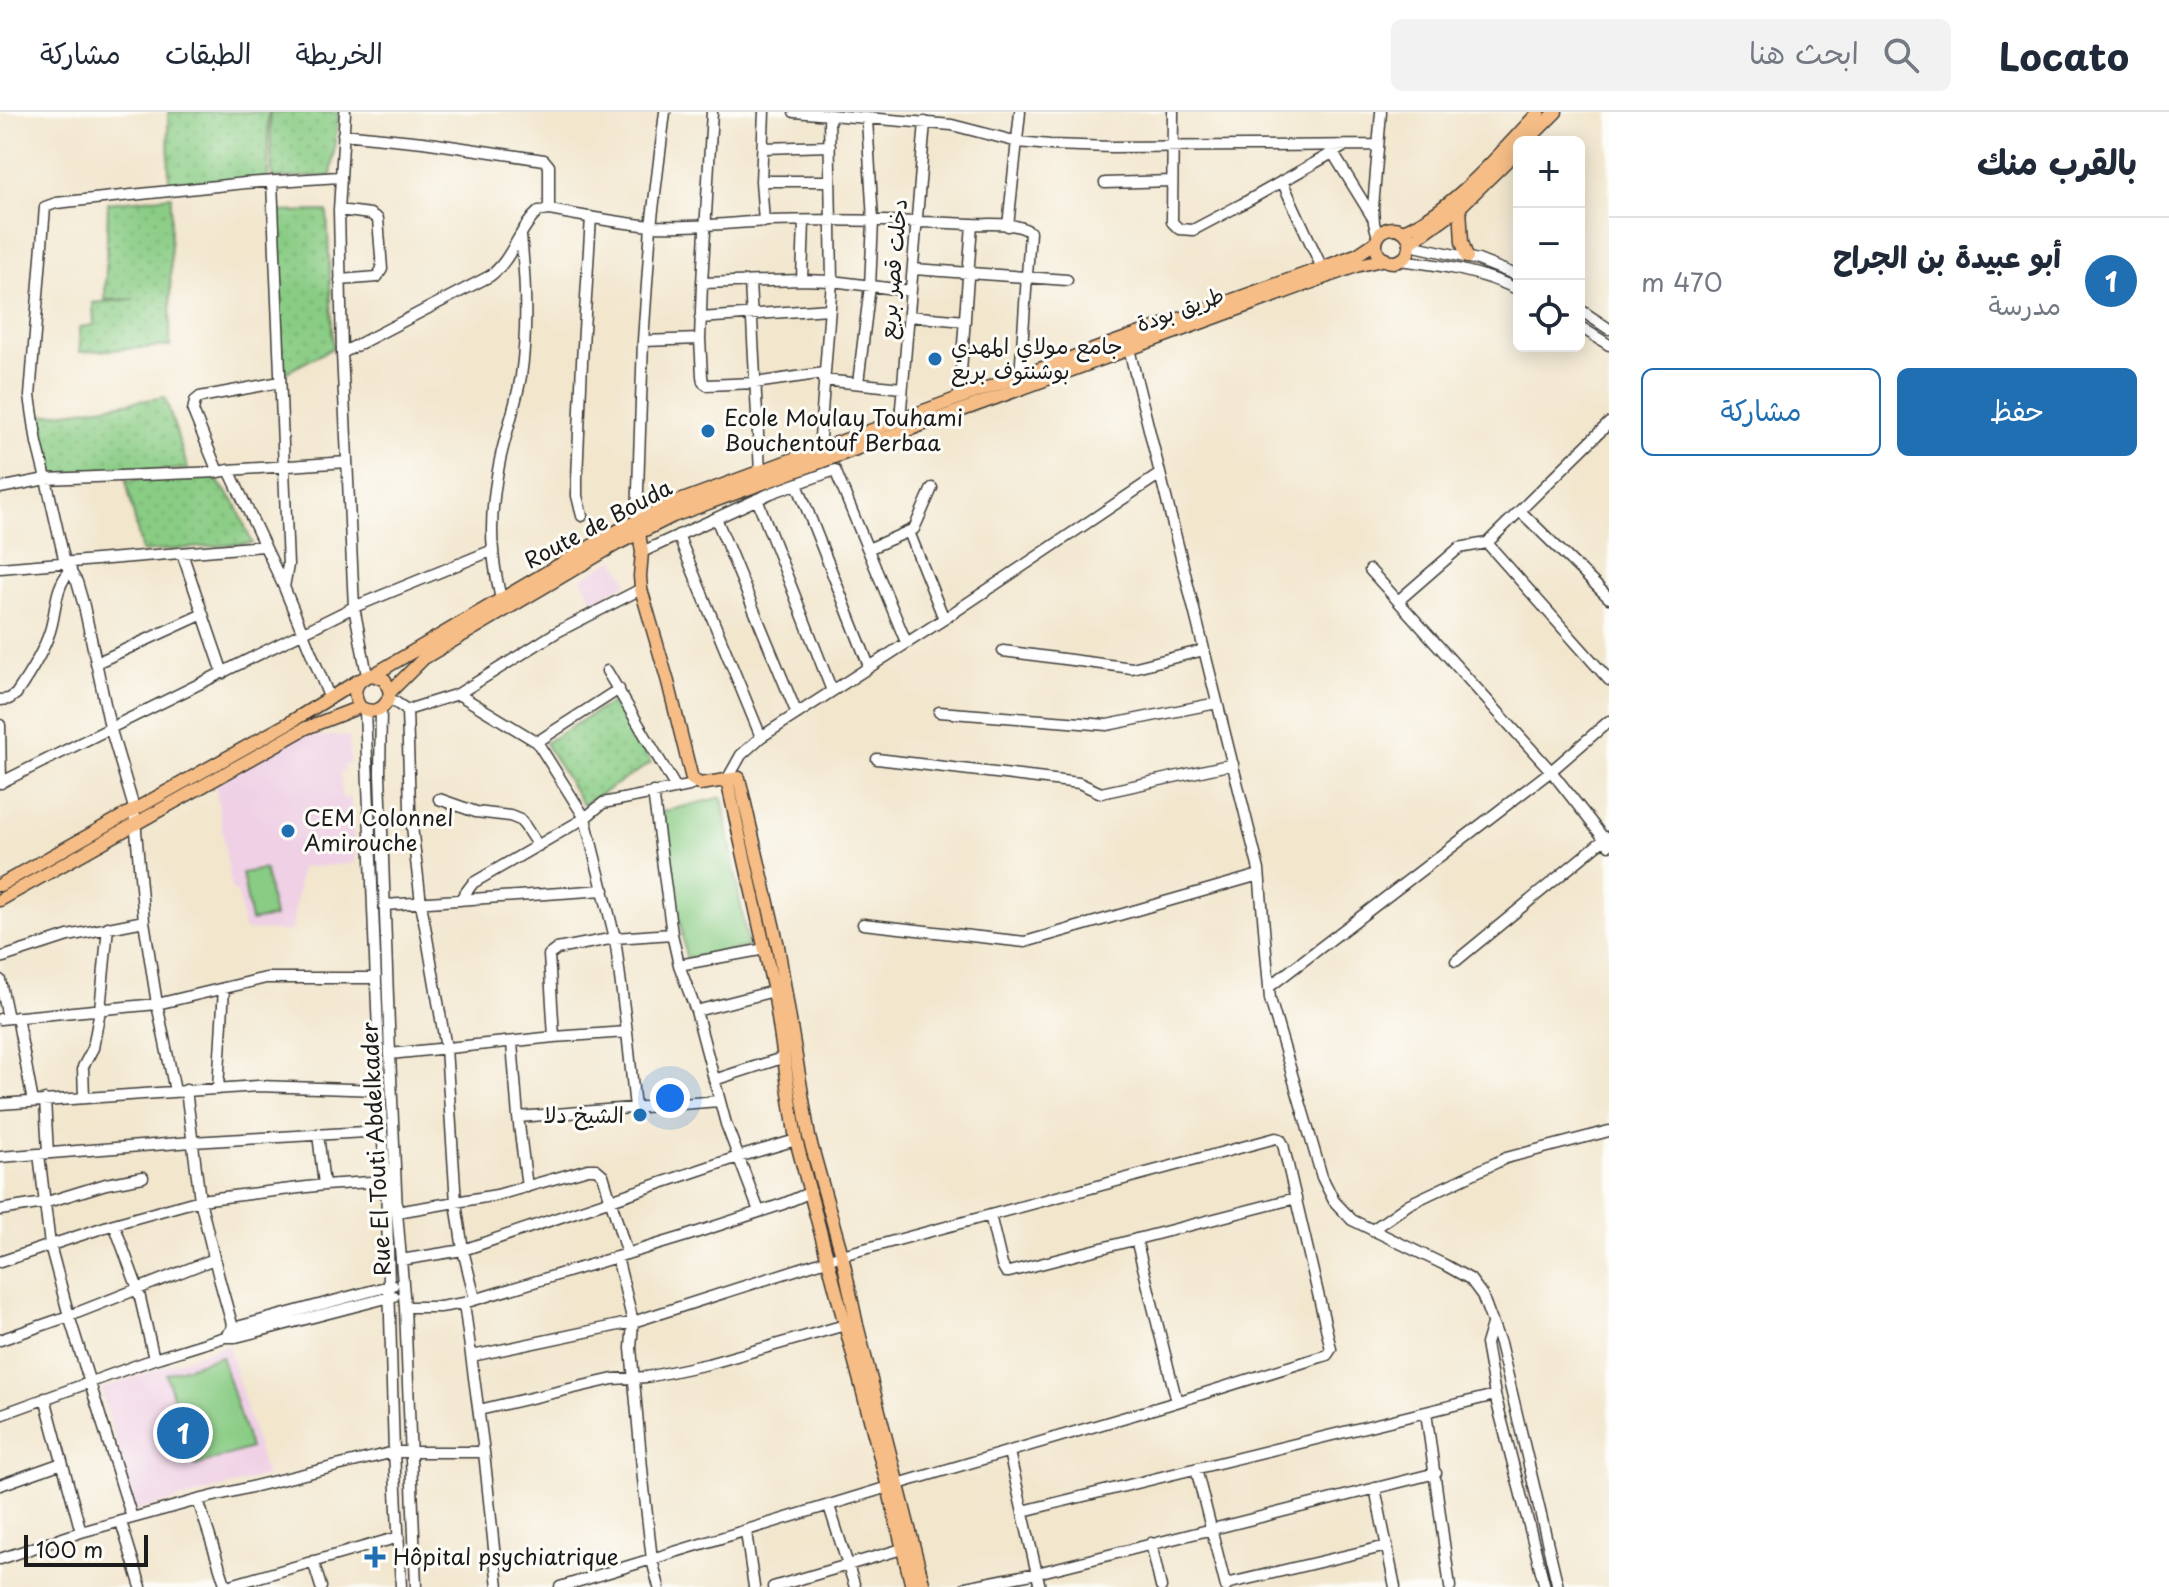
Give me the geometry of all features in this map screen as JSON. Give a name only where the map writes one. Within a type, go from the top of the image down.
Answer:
[{"type":"main road","points":[[1403,231],[1447,204],[1539,112]]},
{"type":"main road","points":[[1532,136],[1556,112]]},
{"type":"main road","points":[[1410,244],[1398,228],[1387,229],[1377,240],[1378,252],[1385,259],[1399,260],[1407,254],[1410,244],[1460,207],[1513,155]]},
{"type":"main road","points":[[1460,207],[1462,242],[1467,257]]},
{"type":"main road","name":"طريق بودة","points":[[900,427],[1129,349],[1358,254],[1377,240]]},
{"type":"main road","name":"طريق بودة","points":[[900,427],[959,398],[1385,259]]},
{"type":"main road","name":"Route de Bouda","points":[[0,885],[501,600],[638,526],[673,516],[900,427]]},
{"type":"main road","name":"Route de Bouda","points":[[387,700],[424,658],[669,505],[819,450],[900,427]]},
{"type":"main road","points":[[638,526],[642,552],[641,589],[694,781],[700,784],[733,779]]},
{"type":"main road","points":[[0,900],[306,728],[387,700],[385,680],[367,676],[357,684],[354,693],[362,708]]},
{"type":"main road","points":[[733,779],[774,991],[796,1140],[845,1325],[924,1587]]},
{"type":"main road","points":[[733,779],[778,946],[809,1137],[842,1255],[912,1587]]},
{"type":"street","points":[[345,112],[339,210],[342,353],[354,607],[367,676]]},
{"type":"street","points":[[638,526],[643,341],[651,226],[665,112]]},
{"type":"street","points":[[712,112],[700,318],[703,382],[707,385],[755,383],[824,376],[902,388]]},
{"type":"street","points":[[764,112],[761,181],[764,222]]},
{"type":"street","points":[[794,112],[867,119],[928,119],[1018,142],[1050,145],[1330,149],[1347,145],[1378,145]]},
{"type":"street","points":[[1008,226],[1020,112]]},
{"type":"street","points":[[1173,112],[1172,222],[1184,231],[1216,219],[1330,149]]},
{"type":"street","points":[[1377,240],[1373,218],[1381,112]]},
{"type":"street","points":[[819,450],[832,281],[829,116]]},
{"type":"street","points":[[858,383],[870,286],[873,221],[867,119]]},
{"type":"street","name":"دخلت قصر بربع","points":[[900,427],[928,119]]},
{"type":"street","points":[[343,134],[544,160],[549,166],[549,210]]},
{"type":"street","points":[[763,148],[830,146]]},
{"type":"street","points":[[1330,149],[1373,218]]},
{"type":"street","points":[[231,1334],[200,1200],[181,1091],[157,1004],[144,921],[134,808],[110,727],[84,606],[77,582],[68,566],[37,443],[30,396],[45,207],[56,203],[272,181],[340,177]]},
{"type":"street","points":[[272,181],[288,565],[284,587]]},
{"type":"street","points":[[761,181],[830,181]]},
{"type":"street","points":[[1105,183],[1172,181]]},
{"type":"street","points":[[1282,181],[1322,268]]},
{"type":"street","points":[[339,210],[370,214],[378,219],[382,269],[377,277],[340,280]]},
{"type":"street","points":[[342,353],[490,276],[505,262],[539,211],[651,226],[831,220],[918,221],[1008,226],[1030,232],[1020,377]]},
{"type":"street","points":[[582,516],[577,479],[591,217]]},
{"type":"street","points":[[802,280],[804,221]]},
{"type":"street","points":[[959,398],[972,224]]},
{"type":"street","points":[[501,600],[493,550],[494,494],[520,379],[526,336],[527,290],[521,236]]},
{"type":"street","points":[[1410,244],[1467,257],[1513,273]]},
{"type":"street","points":[[1399,260],[1475,272],[1513,288]]},
{"type":"street","points":[[914,269],[1067,280]]},
{"type":"street","points":[[702,283],[832,281],[911,291]]},
{"type":"street","points":[[750,282],[760,472]]},
{"type":"street","points":[[700,318],[829,309]]},
{"type":"street","points":[[1585,313],[1609,329]]},
{"type":"street","points":[[909,316],[965,321]]},
{"type":"street","points":[[1585,330],[1609,345]]},
{"type":"street","points":[[643,341],[700,339]]},
{"type":"street","points":[[1129,349],[1259,875],[1270,999],[1322,1177],[1334,1201],[1352,1220],[1470,1279],[1482,1295],[1500,1343],[1558,1587]]},
{"type":"street","points":[[280,382],[227,390],[196,399],[193,406],[195,417],[284,587],[330,699]]},
{"type":"street","points":[[1398,601],[1459,548],[1487,543],[1609,423]]},
{"type":"street","points":[[0,488],[46,479],[347,462]]},
{"type":"street","points":[[642,552],[757,499],[836,471],[906,642]]},
{"type":"street","points":[[733,779],[733,767],[747,748],[761,737],[1160,474]]},
{"type":"street","points":[[797,484],[869,666]]},
{"type":"street","points":[[868,549],[917,526],[932,488]]},
{"type":"street","points":[[757,499],[832,691]]},
{"type":"street","points":[[1520,511],[1609,598]]},
{"type":"street","points":[[716,518],[797,714]]},
{"type":"street","points":[[909,532],[944,619]]},
{"type":"street","points":[[678,535],[761,737]]},
{"type":"street","points":[[1487,543],[1609,680]]},
{"type":"street","points":[[0,568],[68,566],[264,546]]},
{"type":"street","points":[[0,725],[0,783],[301,632],[493,550]]},
{"type":"street","points":[[182,553],[223,673]]},
{"type":"street","points":[[0,700],[16,694],[42,651],[50,632],[60,583],[68,566]]},
{"type":"street","points":[[1370,570],[1551,771],[1608,840],[1456,961]]},
{"type":"street","points":[[387,700],[407,710],[458,694],[557,632],[641,589]]},
{"type":"street","points":[[96,663],[203,614]]},
{"type":"street","points":[[1003,651],[1132,668],[1204,650]]},
{"type":"street","points":[[607,671],[676,788]]},
{"type":"street","points":[[537,742],[619,689]]},
{"type":"street","points":[[458,694],[537,742],[585,818],[615,938],[635,1108]]},
{"type":"street","name":"Rue El Touti Abdelkader","points":[[387,700],[380,774],[416,1587]]},
{"type":"street","points":[[939,712],[1107,725],[1217,703]]},
{"type":"street","name":"Rue El Touti Abdelkader","points":[[362,708],[386,1181],[401,1587]]},
{"type":"street","points":[[407,710],[410,809],[421,903],[446,1048],[456,1203],[470,1301],[472,1356],[498,1587]]},
{"type":"street","points":[[1269,987],[1551,771],[1609,721]]},
{"type":"street","points":[[877,759],[1079,783],[1101,793],[1233,764]]},
{"type":"street","points":[[460,900],[473,883],[585,818],[603,803],[689,786],[694,781]]},
{"type":"street","points":[[653,792],[679,965],[696,1011],[719,1101],[759,1211]]},
{"type":"street","points":[[439,799],[476,812],[520,820],[538,846]]},
{"type":"street","points":[[863,924],[1025,942],[1259,875]]},
{"type":"street","points":[[385,905],[604,890]]},
{"type":"street","points":[[0,958],[40,944],[144,921]]},
{"type":"street","points":[[84,1097],[83,1067],[93,1048],[100,1010],[108,927]]},
{"type":"street","points":[[554,1037],[549,955],[557,949],[615,938],[672,934]]},
{"type":"street","points":[[679,965],[765,949]]},
{"type":"street","points":[[8,1018],[157,1004],[266,978],[376,978]]},
{"type":"street","points":[[0,980],[33,1102]]},
{"type":"street","points":[[218,1089],[224,988]]},
{"type":"street","points":[[696,1011],[774,991]]},
{"type":"street","points":[[390,1054],[627,1032]]},
{"type":"street","points":[[512,1043],[527,1187]]},
{"type":"street","points":[[714,1080],[782,1058]]},
{"type":"street","points":[[0,1104],[258,1086],[380,1090]]},
{"type":"street","points":[[45,1100],[44,1203],[50,1245],[91,1382],[141,1587]]},
{"type":"street","points":[[518,1117],[719,1101]]},
{"type":"street","points":[[0,1157],[382,1131]]},
{"type":"street","points":[[1372,1230],[1409,1204],[1506,1158],[1609,1131]]},
{"type":"street","points":[[318,1134],[324,1185]]},
{"type":"street","points":[[472,1356],[633,1322],[842,1255],[1276,1138],[1283,1144],[1331,1351],[1327,1355],[560,1587]]},
{"type":"street","points":[[401,1260],[463,1250],[796,1140]]},
{"type":"street","points":[[397,1212],[456,1203],[588,1169],[596,1169],[603,1175],[622,1255],[633,1322],[631,1348],[652,1560],[659,1587]]},
{"type":"street","points":[[0,1210],[44,1203],[106,1184],[143,1177]]},
{"type":"street","points":[[0,1262],[114,1224],[200,1200],[386,1181]]},
{"type":"street","points":[[405,1307],[440,1307],[519,1288],[811,1192]]},
{"type":"street","points":[[990,1215],[1006,1272],[1296,1198]]},
{"type":"street","points":[[114,1224],[138,1289],[154,1359]]},
{"type":"street","points":[[1136,1239],[1177,1402]]},
{"type":"street","points":[[0,1340],[214,1259]]},
{"type":"street","points":[[0,1415],[231,1334],[403,1289]]},
{"type":"street","points":[[1492,1324],[1486,1344],[1495,1395],[1545,1587]]},
{"type":"street","points":[[479,1410],[606,1380],[647,1377],[708,1364],[845,1325]]},
{"type":"street","points":[[1023,1511],[1495,1395]]},
{"type":"street","points":[[45,1398],[81,1532]]},
{"type":"street","points":[[1426,1412],[1450,1587]]},
{"type":"street","points":[[393,1428],[409,1427]]},
{"type":"street","points":[[0,1559],[81,1532],[198,1500],[394,1452],[484,1452]]},
{"type":"street","points":[[1009,1452],[1040,1587]]},
{"type":"street","points":[[0,1485],[62,1463]]},
{"type":"street","points":[[1196,1469],[1226,1586],[1387,1546]]},
{"type":"street","points":[[966,1587],[1037,1573],[1436,1473]]},
{"type":"street","points":[[1375,1488],[1395,1587]]},
{"type":"street","points":[[198,1500],[225,1587],[399,1537]]},
{"type":"street","points":[[829,1506],[855,1587]]},
{"type":"street","points":[[746,1532],[754,1587]]},
{"type":"street","points":[[1151,1543],[1161,1587]]},
{"type":"street","points":[[773,1587],[902,1549]]},
{"type":"street","points":[[313,1561],[321,1587]]},
{"type":"shaded area","points":[[615,559],[628,583],[593,602],[581,578]]},
{"type":"shaded area","name":"CEM Colonnel Amirouche","points":[[297,736],[349,736],[350,763],[340,773],[342,798],[351,798],[355,863],[301,868],[292,931],[244,930],[238,893],[232,890],[215,785]]},
{"type":"shaded area","points":[[228,1344],[266,1476],[135,1511],[101,1389]]},
{"type":"green space","points":[[168,112],[268,112],[268,178],[169,189]]},
{"type":"green space","points":[[270,112],[339,112],[331,176],[272,178]]},
{"type":"green space","points":[[171,196],[170,346],[80,352],[79,327],[94,325],[93,303],[135,299],[105,300],[108,203]]},
{"type":"green space","points":[[327,211],[333,348],[281,375],[274,212]]},
{"type":"green space","points":[[165,397],[188,469],[56,476],[40,416]]},
{"type":"green space","points":[[213,476],[236,504],[252,543],[142,552],[126,480]]},
{"type":"green space","points":[[614,701],[651,763],[583,805],[545,743]]},
{"type":"green space","points":[[722,797],[748,947],[686,958],[662,812]]},
{"type":"green space","points":[[265,869],[274,917],[251,921],[242,873]]},
{"type":"green space","points":[[221,1356],[250,1448],[195,1466],[166,1374]]},
{"type":"place","name":"جامع مولاي المهدي بوشنتوف بربع","points":[[935,359]]},
{"type":"place","name":"Ecole Moulay Touhami Bouchentouf Berbaa","points":[[708,431]]},
{"type":"place","name":"CEM Colonnel Amirouche","points":[[288,831]]},
{"type":"place","name":"الشيخ دلا","points":[[640,1115]]},
{"type":"place","name":"أبو عبيدة بن الجراح","points":[[183,1433]]},
{"type":"place","name":"Hôpital psychiatrique","points":[[375,1557]]}]
